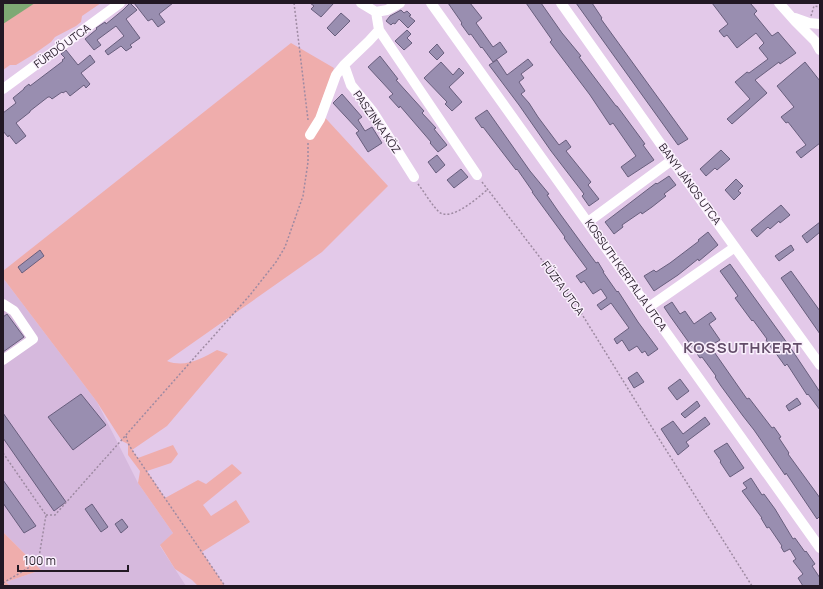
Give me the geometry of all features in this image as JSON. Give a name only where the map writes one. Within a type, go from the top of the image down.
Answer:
[{"type":"street","name":"FÜRDŐ UTCA","points":[[3,89],[120,3]]},
{"type":"street","points":[[361,3],[376,12],[387,10],[400,3]]},
{"type":"street","name":"KOSSUTH KERTALJA UTCA","points":[[431,3],[820,548]]},
{"type":"street","name":"BANYI JÁNOS UTCA","points":[[561,3],[820,365]]},
{"type":"street","points":[[779,3],[818,45]]},
{"type":"street","points":[[376,12],[379,30],[477,175]]},
{"type":"street","points":[[788,14],[803,21],[820,25],[816,31],[818,45]]},
{"type":"street","points":[[310,135],[320,118],[336,74],[369,42],[379,30]]},
{"type":"street","name":"PASZINKA KÖZ","points":[[344,65],[351,85],[373,112],[414,177]]},
{"type":"street","points":[[588,222],[672,160]]},
{"type":"street","points":[[649,307],[735,246]]},
{"type":"street","points":[[3,304],[14,311],[33,339],[3,360]]},
{"type":"path","points":[[294,3],[308,120]]},
{"type":"path","points":[[46,515],[55,515],[250,295],[276,262],[284,247],[303,196],[308,162],[307,138],[310,135]]},
{"type":"path","name":"FŰZFA UTCA","points":[[477,175],[575,303],[752,586]]},
{"type":"path","points":[[414,177],[429,200],[440,213],[446,215],[466,207],[488,190]]},
{"type":"path","points":[[126,436],[132,450],[225,586]]},
{"type":"path","points":[[3,453],[46,515],[39,557]]},
{"type":"path","points":[[3,583],[30,567]]},
{"type":"shaded area","points":[[3,3],[101,3],[82,16],[81,22],[76,26],[55,37],[51,42],[16,65],[10,65],[3,70]]},
{"type":"shaded area","points":[[3,3],[35,3],[3,24]]},
{"type":"shaded area","points":[[291,43],[334,68],[318,110],[388,186],[322,252],[167,361],[180,364],[193,362],[217,350],[228,354],[167,426],[132,450],[138,458],[173,445],[178,454],[171,463],[147,471],[165,498],[198,480],[206,484],[232,464],[242,473],[203,505],[211,516],[236,500],[250,522],[202,552],[225,586],[198,586],[192,580],[175,569],[160,545],[173,533],[138,483],[140,471],[128,455],[128,444],[122,441],[97,402],[3,278],[3,271]]},
{"type":"shaded area","points":[[3,278],[97,402],[138,483],[173,533],[160,546],[186,586],[10,586],[6,582],[41,570],[3,532]]},
{"type":"shaded area","points":[[3,532],[41,570],[6,582],[10,586],[3,586]]},
{"type":"building","points":[[130,3],[137,10],[126,19],[140,38],[130,45],[132,47],[126,51],[121,46],[108,55],[105,51],[124,36],[116,26],[97,40],[101,45],[94,50],[85,39],[97,29],[96,28],[105,22],[106,24]]},
{"type":"building","points":[[134,3],[173,3],[159,14],[165,22],[158,27],[152,19],[148,21]]},
{"type":"building","points":[[310,3],[334,3],[321,17],[311,9],[314,6]]},
{"type":"building","points":[[448,3],[470,3],[482,18],[476,23],[493,47],[500,42],[507,52],[493,62],[471,34],[469,35]]},
{"type":"building","points":[[526,3],[541,3],[562,33],[581,56],[579,57],[645,144],[643,145],[654,160],[628,177],[621,167],[636,156],[613,123],[610,125],[590,95],[550,42],[552,40]]},
{"type":"building","points":[[576,3],[592,3],[602,18],[601,19],[688,139],[678,145]]},
{"type":"building","points":[[712,3],[750,3],[757,11],[754,14],[772,36],[778,32],[796,53],[780,64],[779,62],[755,80],[767,93],[732,124],[727,119],[750,99],[735,82],[747,72],[749,73],[768,59],[759,48],[764,43],[756,33],[737,48],[727,35],[724,37],[719,31],[728,24]]},
{"type":"building","points":[[401,10],[404,13],[407,11],[411,15],[409,16],[415,21],[408,28],[399,19],[395,24],[393,23],[391,25],[386,21],[390,16]]},
{"type":"building","points":[[341,13],[350,21],[335,36],[327,28]]},
{"type":"building","points":[[407,30],[411,34],[407,38],[412,43],[404,50],[395,41]]},
{"type":"building","points":[[437,44],[444,53],[437,60],[429,52]]},
{"type":"building","points":[[66,50],[78,65],[90,55],[95,62],[81,73],[90,84],[86,88],[84,85],[70,96],[66,91],[52,99],[48,97],[30,111],[16,123],[26,136],[16,144],[9,135],[8,137],[3,131],[3,113],[16,103],[13,98],[24,88],[29,84],[30,86],[63,61],[62,60],[65,58],[61,54]]},
{"type":"building","points":[[380,56],[398,79],[396,80],[424,111],[422,113],[436,128],[434,129],[447,145],[438,152],[400,106],[399,108],[389,97],[393,94],[368,67]]},
{"type":"building","points":[[528,59],[533,65],[521,74],[524,78],[519,82],[525,91],[521,94],[559,145],[566,140],[571,147],[566,151],[591,182],[588,185],[599,199],[589,206],[582,196],[584,194],[489,65],[497,60],[507,75]]},
{"type":"building","points":[[441,62],[453,75],[459,68],[464,73],[449,87],[462,102],[452,111],[445,104],[447,102],[424,78]]},
{"type":"building","points":[[805,62],[820,81],[820,143],[801,158],[796,152],[806,145],[788,122],[786,123],[781,117],[794,107],[777,86]]},
{"type":"building","points":[[342,94],[362,117],[358,120],[365,131],[372,127],[382,143],[368,152],[356,133],[359,131],[333,103]]},
{"type":"building","points":[[487,110],[530,171],[549,194],[547,195],[558,211],[596,263],[598,262],[603,272],[658,349],[648,356],[645,351],[642,353],[637,346],[629,351],[622,340],[617,344],[614,339],[629,328],[611,303],[601,310],[597,305],[607,298],[601,289],[593,294],[584,281],[581,283],[576,276],[587,269],[517,169],[516,170],[475,118]]},
{"type":"building","points":[[721,150],[730,159],[717,170],[715,168],[706,176],[700,169]]},
{"type":"building","points":[[437,155],[445,165],[436,173],[428,162]]},
{"type":"building","points":[[461,169],[468,177],[454,188],[447,180]]},
{"type":"building","points":[[669,176],[676,185],[664,194],[666,196],[642,214],[641,212],[622,225],[623,227],[614,234],[605,222],[656,183],[657,184]]},
{"type":"building","points":[[736,179],[743,186],[738,191],[741,193],[734,200],[725,190]]},
{"type":"building","points":[[781,205],[790,215],[780,223],[779,221],[770,229],[768,227],[757,237],[751,230]]},
{"type":"building","points":[[820,222],[820,232],[807,243],[802,236]]},
{"type":"building","points":[[708,232],[718,245],[699,261],[698,259],[654,291],[644,276],[654,270],[656,272],[670,263],[699,241],[698,240]]},
{"type":"building","points":[[791,245],[794,250],[779,261],[775,256]]},
{"type":"building","points":[[40,250],[44,256],[22,273],[18,267]]},
{"type":"building","points":[[730,264],[790,347],[820,392],[820,410],[808,394],[807,395],[787,364],[785,366],[774,352],[766,340],[767,339],[735,298],[738,296],[720,271]]},
{"type":"building","points":[[791,271],[820,311],[820,334],[781,278]]},
{"type":"building","points":[[672,302],[680,314],[685,311],[694,324],[711,312],[716,319],[709,324],[720,340],[710,346],[747,399],[749,398],[772,428],[774,427],[781,437],[779,438],[789,453],[788,454],[820,498],[820,516],[817,519],[786,473],[785,475],[721,386],[715,377],[716,376],[702,357],[700,358],[670,316],[664,307]]},
{"type":"building","points":[[7,314],[24,337],[3,352],[3,317]]},
{"type":"building","points":[[637,372],[644,382],[634,388],[628,378]]},
{"type":"building","points":[[680,379],[689,391],[677,400],[668,388]]},
{"type":"building","points":[[81,394],[106,425],[73,450],[48,417]]},
{"type":"building","points":[[797,398],[801,404],[789,411],[786,406]]},
{"type":"building","points":[[697,401],[700,406],[685,418],[681,414]]},
{"type":"building","points":[[3,413],[66,502],[54,511],[3,438]]},
{"type":"building","points":[[705,417],[710,424],[686,442],[689,446],[678,455],[661,429],[673,421],[683,434]]},
{"type":"building","points":[[727,443],[744,468],[730,477],[714,451]]},
{"type":"building","points":[[751,478],[762,495],[764,494],[775,509],[793,539],[795,538],[815,564],[812,566],[820,578],[820,586],[803,586],[798,578],[803,574],[793,561],[796,559],[790,549],[784,552],[781,547],[782,546],[769,527],[767,528],[762,518],[742,491],[747,488],[743,483]]},
{"type":"building","points":[[3,480],[36,526],[24,533],[3,503]]},
{"type":"building","points":[[92,504],[108,527],[101,532],[85,509]]},
{"type":"building","points":[[122,519],[128,527],[121,533],[115,524]]},
{"type":"district","name":"KOSSUTHKERT","points":[[743,348]]}]
